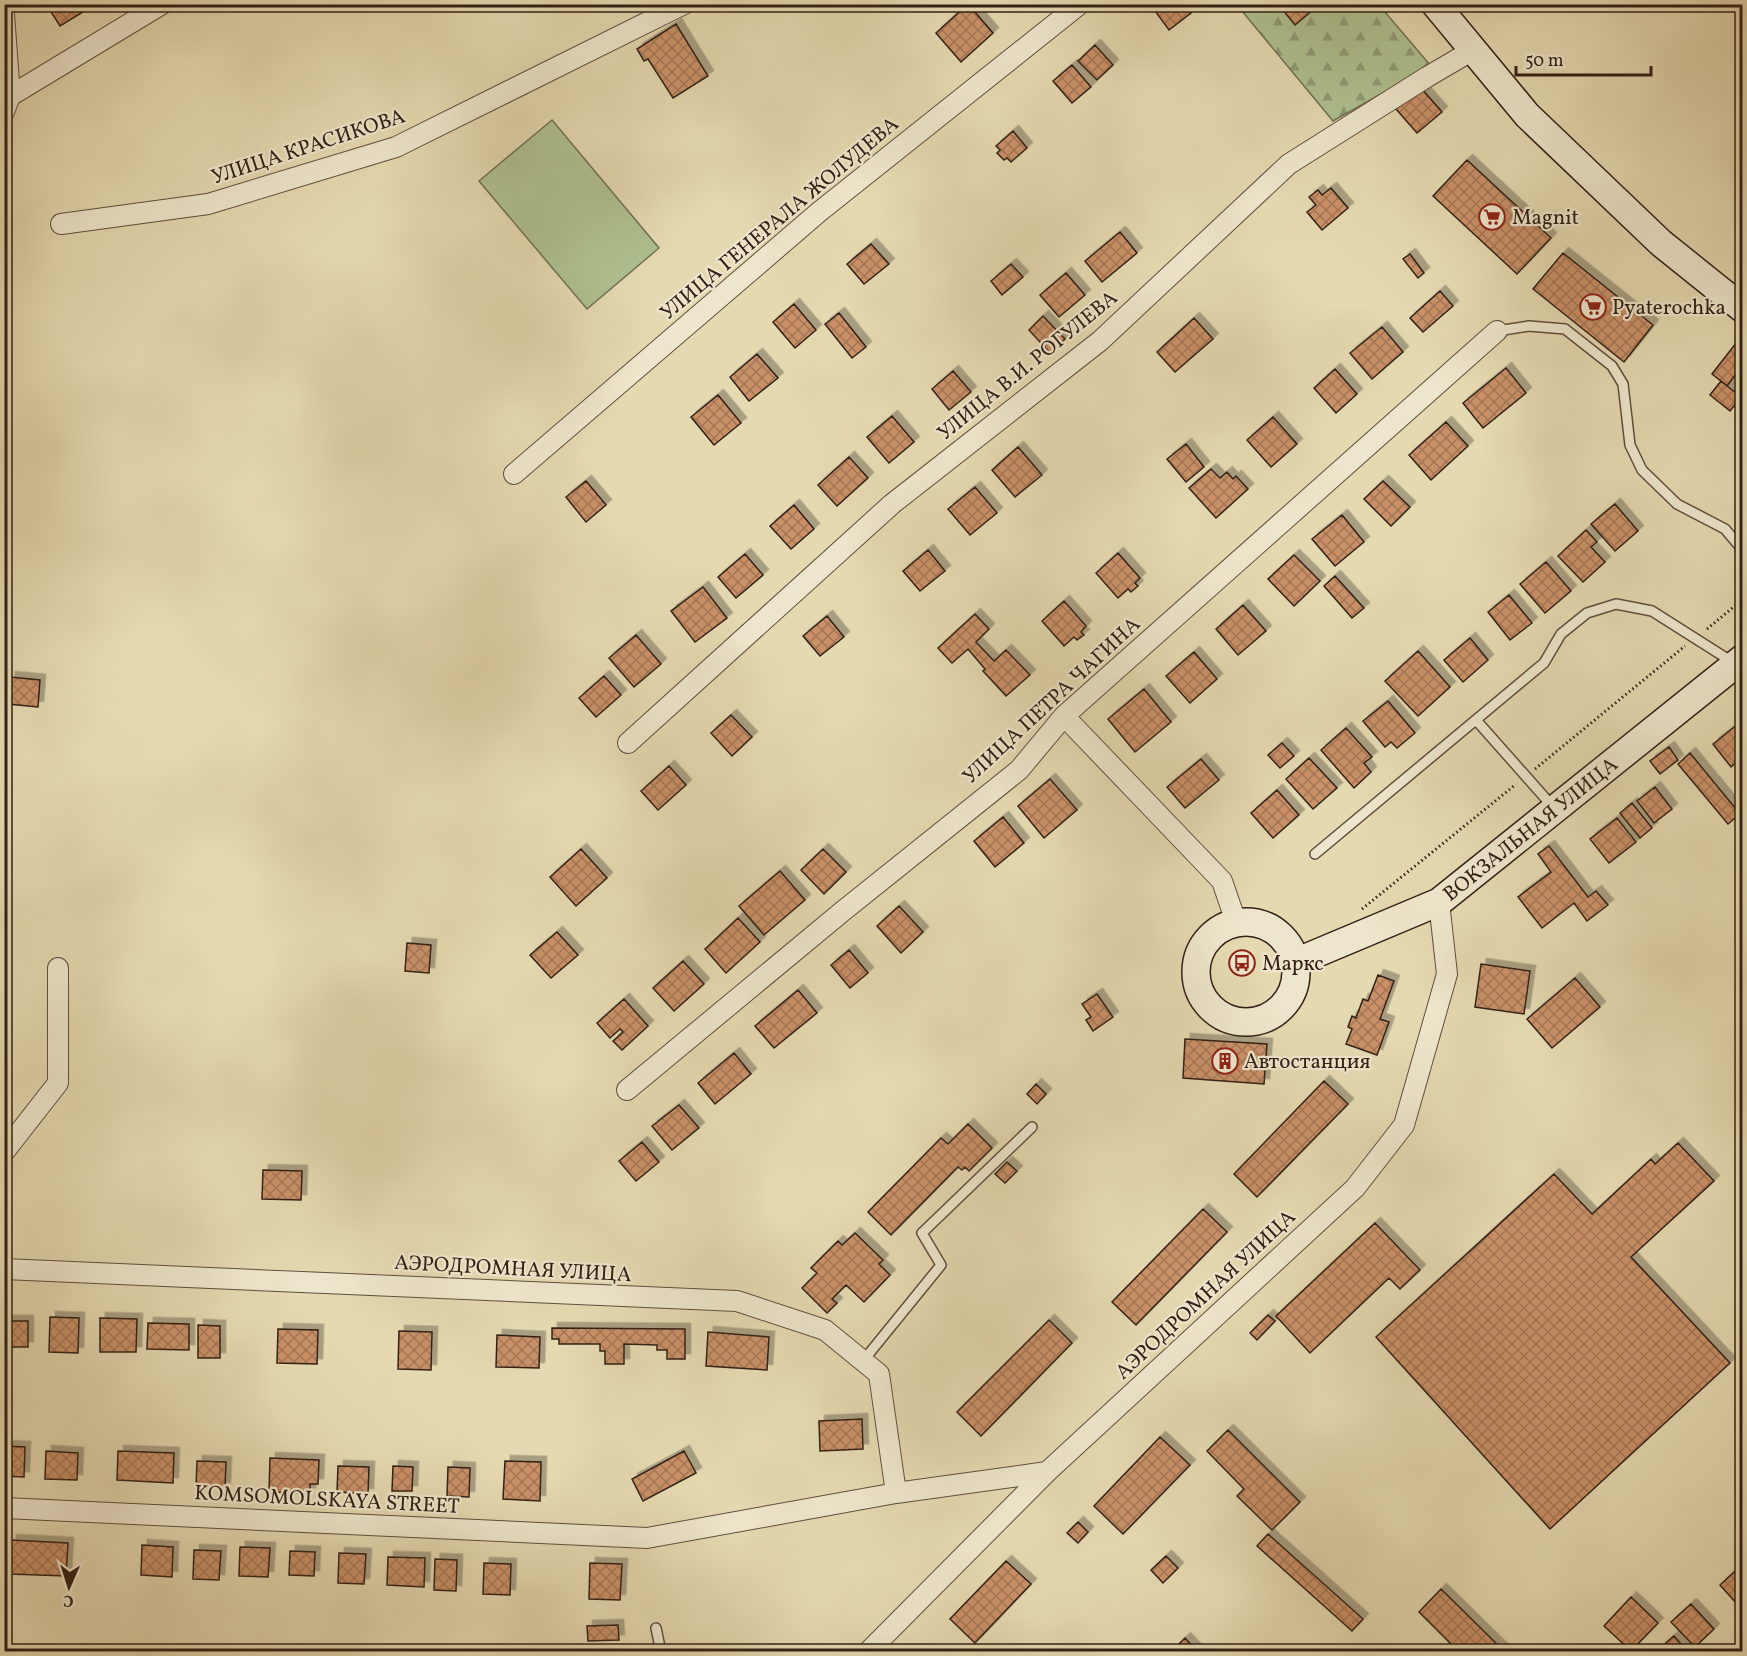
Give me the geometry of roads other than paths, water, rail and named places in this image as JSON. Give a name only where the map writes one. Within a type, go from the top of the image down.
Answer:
[{"type":"street","points":[[7,104],[162,4]]},
{"type":"street","name":"УЛИЦА КРАСИКОВА","points":[[61,224],[208,204],[396,147],[684,4]]},
{"type":"street","name":"УЛИЦА ГЕНЕРАЛА ЖОЛУДЕВА","points":[[514,474],[819,212],[1080,4]]},
{"type":"street","points":[[1435,4],[1535,123],[1661,243],[1743,308]]},
{"type":"street","points":[[4,14],[7,104]]},
{"type":"street","name":"УЛИЦА В.И. РОГУЛЕВА","points":[[628,743],[892,504],[1100,341],[1289,164],[1473,50]]},
{"type":"street","name":"УЛИЦА ПЕТРА ЧАГИНА","points":[[627,1090],[1019,770],[1064,716],[1497,331]]},
{"type":"street","name":"ВОКЗАЛЬНАЯ УЛИЦА","points":[[1296,962],[1439,902],[1739,661]]},
{"type":"street","points":[[1064,716],[1222,881],[1236,922]]},
{"type":"street","name":"АЭРОДРОМНАЯ УЛИЦА","points":[[868,1651],[1047,1472],[1355,1188],[1404,1125],[1447,974],[1439,902]]},
{"type":"street","points":[[1236,922],[1256,922],[1274,930],[1288,944],[1296,962],[1296,982],[1288,1001],[1274,1015],[1255,1022],[1235,1022],[1217,1014],[1203,1000],[1195,981],[1196,962],[1203,943],[1217,929],[1236,922]]},
{"type":"street","points":[[4,1152],[58,1083],[58,968]]},
{"type":"street","name":"АЭРОДРОМНАЯ УЛИЦА","points":[[4,1269],[737,1301],[825,1330],[879,1374],[896,1493]]},
{"type":"street","name":"KOMSOMOLSKAYA STREET","points":[[4,1508],[647,1538],[896,1493],[1047,1472]]},
{"type":"lane","points":[[1497,331],[1528,327],[1566,329],[1612,366],[1623,384],[1630,446],[1642,470],[1677,504],[1725,529],[1743,549]]},
{"type":"lane","points":[[1315,854],[1544,663],[1561,634],[1587,613],[1616,604],[1652,611],[1739,661]]},
{"type":"lane","points":[[1476,720],[1555,809]]},
{"type":"lane","points":[[863,1361],[941,1265],[922,1233],[1032,1127]]},
{"type":"lane","points":[[656,1628],[661,1652]]},
{"type":"place","name":"Magnit","points":[[1492,217]]},
{"type":"place","name":"Pyaterochka","points":[[1593,307]]},
{"type":"place","name":"Маркс","points":[[1242,963]]},
{"type":"place","name":"Автостанция","points":[[1225,1061]]}]
